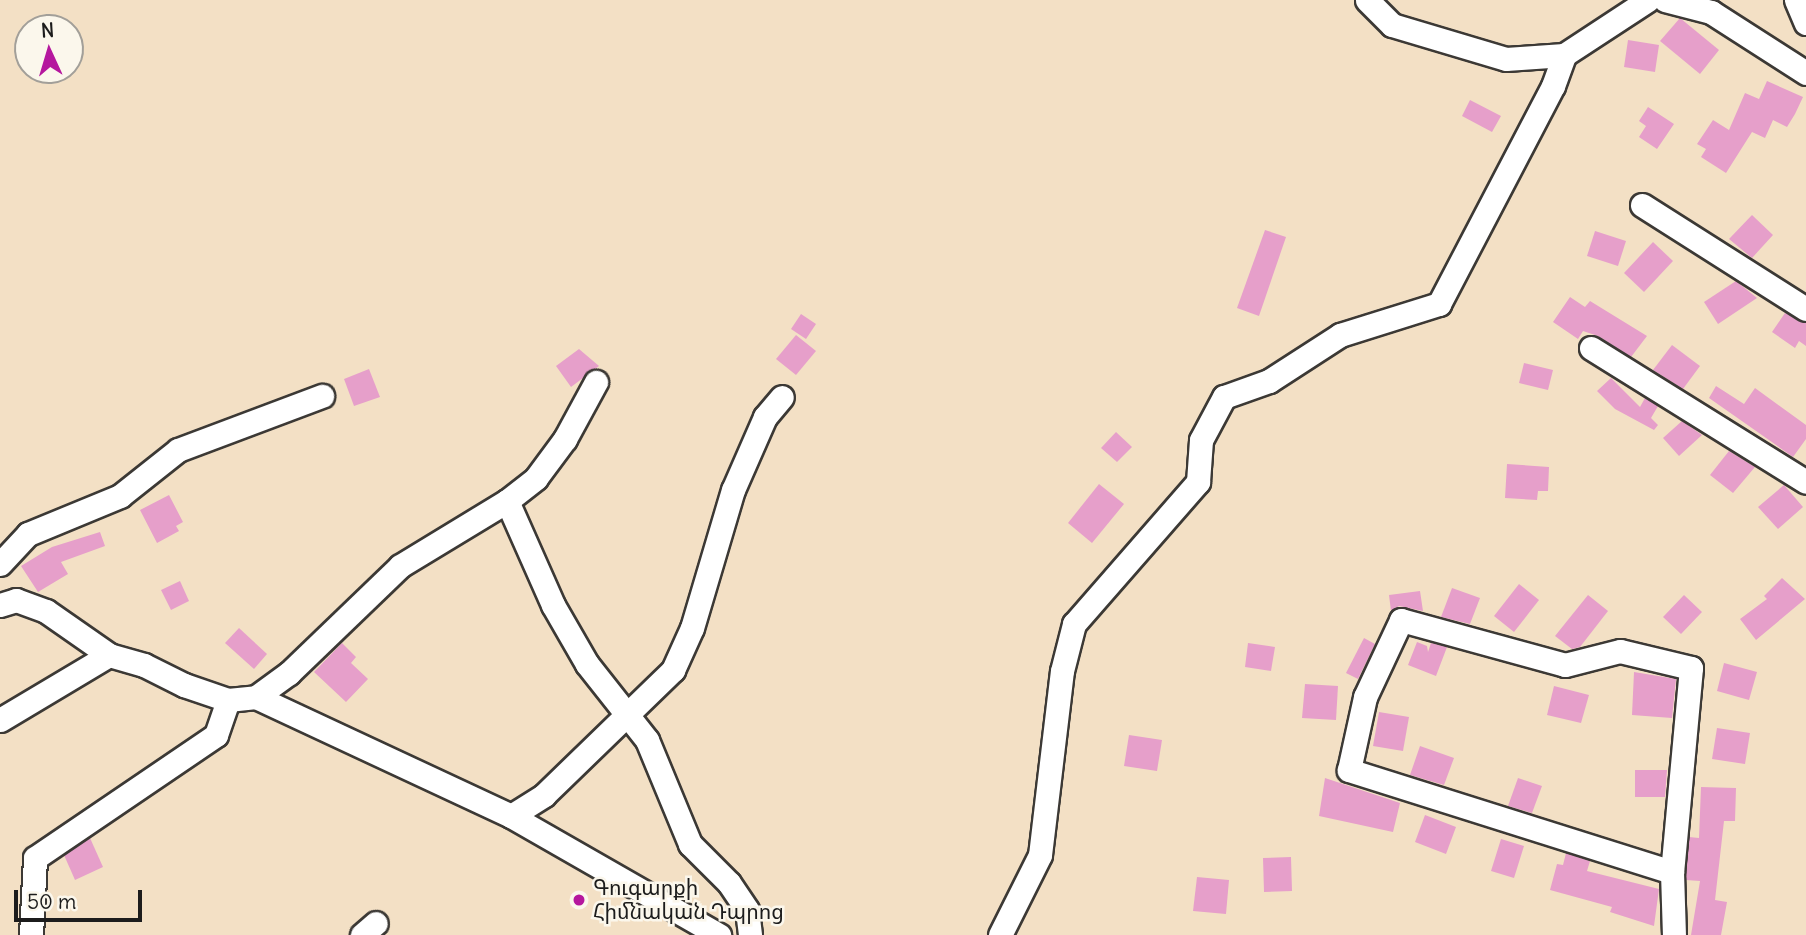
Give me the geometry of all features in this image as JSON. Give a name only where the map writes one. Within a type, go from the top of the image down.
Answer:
[{"type":"street","points":[[1367,0],[1392,25],[1506,59],[1564,55],[1648,0]]},
{"type":"street","points":[[1665,0],[1711,12],[1806,74]]},
{"type":"street","points":[[1796,0],[1806,23]]},
{"type":"street","points":[[1000,935],[1040,855],[1062,671],[1074,624],[1198,482],[1201,440],[1224,397],[1269,381],[1340,335],[1439,304],[1553,86],[1564,55]]},
{"type":"street","points":[[1642,205],[1806,309]]},
{"type":"street","points":[[1591,348],[1806,482]]},
{"type":"street","points":[[0,605],[16,600],[46,611],[109,655],[144,664],[184,685],[228,700],[256,697],[289,673],[400,566],[507,501],[536,478],[565,439],[596,382]]},
{"type":"street","points":[[0,564],[28,534],[120,496],[178,450],[322,396]]},
{"type":"street","points":[[511,816],[544,796],[673,670],[692,628],[733,490],[765,417],[782,397]]},
{"type":"street","points":[[507,501],[553,605],[587,664],[630,714],[647,740],[690,844],[729,883],[747,910],[750,935]]},
{"type":"street","points":[[1672,872],[1349,770],[1365,697],[1401,620],[1565,665],[1620,651],[1691,668],[1672,872],[1674,935]]},
{"type":"street","points":[[0,720],[109,655]]},
{"type":"street","points":[[256,697],[511,816],[719,935]]},
{"type":"street","points":[[31,935],[35,858],[216,735],[228,700]]},
{"type":"building","points":[[1680,18],[1719,50],[1700,74],[1660,41]]},
{"type":"building","points":[[1628,40],[1659,45],[1655,72],[1624,67]]},
{"type":"building","points":[[1767,81],[1803,97],[1787,127],[1773,120],[1765,138],[1752,132],[1726,173],[1701,157],[1706,149],[1697,144],[1713,120],[1729,130],[1745,93],[1759,99]]},
{"type":"building","points":[[1470,100],[1501,116],[1492,132],[1462,116]]},
{"type":"building","points":[[1648,107],[1674,124],[1657,149],[1639,137],[1646,126],[1639,121]]},
{"type":"building","points":[[1752,215],[1773,235],[1752,258],[1729,239]]},
{"type":"building","points":[[1265,230],[1286,237],[1259,316],[1237,308]]},
{"type":"building","points":[[1595,231],[1626,241],[1618,266],[1587,256]]},
{"type":"building","points":[[1653,242],[1673,261],[1644,292],[1624,273]]},
{"type":"building","points":[[1736,281],[1757,298],[1718,324],[1704,302]]},
{"type":"building","points":[[1570,297],[1585,307],[1590,301],[1647,336],[1631,357],[1598,336],[1583,331],[1578,339],[1553,322]]},
{"type":"building","points":[[1785,313],[1806,323],[1806,346],[1799,341],[1795,348],[1772,332]]},
{"type":"building","points":[[801,314],[816,324],[806,339],[791,329]]},
{"type":"building","points":[[796,335],[816,351],[796,375],[776,359]]},
{"type":"building","points":[[1672,345],[1700,366],[1683,389],[1653,370]]},
{"type":"building","points":[[579,349],[599,366],[571,387],[556,366]]},
{"type":"building","points":[[1524,363],[1553,370],[1548,390],[1519,383]]},
{"type":"building","points":[[369,369],[380,397],[354,406],[344,379]]},
{"type":"building","points":[[1611,378],[1640,407],[1645,398],[1658,406],[1651,418],[1658,425],[1654,430],[1615,409],[1597,391]]},
{"type":"building","points":[[1716,386],[1744,404],[1755,388],[1806,425],[1806,439],[1793,457],[1709,398]]},
{"type":"building","points":[[1682,421],[1702,435],[1679,456],[1663,438]]},
{"type":"building","points":[[1116,432],[1132,447],[1117,462],[1101,448]]},
{"type":"building","points":[[1729,451],[1755,467],[1733,493],[1710,475]]},
{"type":"building","points":[[1507,464],[1549,467],[1548,491],[1538,491],[1537,500],[1505,498]]},
{"type":"building","points":[[1099,484],[1124,504],[1092,543],[1068,523]]},
{"type":"building","points":[[1784,485],[1803,507],[1778,529],[1758,507]]},
{"type":"building","points":[[169,495],[183,522],[176,526],[179,531],[157,543],[140,510]]},
{"type":"building","points":[[100,532],[105,546],[61,562],[68,574],[38,592],[21,566],[52,547]]},
{"type":"building","points":[[1782,578],[1805,599],[1756,640],[1740,619],[1767,599],[1764,596]]},
{"type":"building","points":[[180,581],[189,601],[171,610],[161,590]]},
{"type":"building","points":[[1519,584],[1539,600],[1514,632],[1494,616]]},
{"type":"building","points":[[1452,588],[1480,598],[1470,624],[1441,617]]},
{"type":"building","points":[[1420,591],[1423,611],[1399,606],[1391,611],[1389,595]]},
{"type":"building","points":[[1588,595],[1608,611],[1580,647],[1572,649],[1555,636]]},
{"type":"building","points":[[1684,595],[1702,612],[1681,634],[1663,617]]},
{"type":"building","points":[[239,628],[267,654],[254,669],[225,643]]},
{"type":"building","points":[[1364,638],[1375,644],[1358,679],[1346,673]]},
{"type":"building","points":[[1417,642],[1427,646],[1428,652],[1431,643],[1447,647],[1436,676],[1408,665]]},
{"type":"building","points":[[342,643],[356,657],[351,663],[368,679],[346,702],[314,672]]},
{"type":"building","points":[[1248,643],[1275,647],[1271,671],[1245,667]]},
{"type":"building","points":[[1724,663],[1757,672],[1749,700],[1717,691]]},
{"type":"building","points":[[1634,672],[1676,679],[1672,718],[1632,715]]},
{"type":"building","points":[[1305,684],[1338,686],[1336,720],[1302,718]]},
{"type":"building","points":[[1554,686],[1589,695],[1581,723],[1547,715]]},
{"type":"building","points":[[1379,712],[1409,717],[1403,751],[1373,746]]},
{"type":"building","points":[[1717,728],[1750,733],[1745,764],[1712,759]]},
{"type":"building","points":[[1129,735],[1162,740],[1157,771],[1124,766]]},
{"type":"building","points":[[1420,746],[1454,758],[1444,785],[1410,775]]},
{"type":"building","points":[[1635,770],[1667,770],[1665,797],[1635,797]]},
{"type":"building","points":[[1325,778],[1400,803],[1393,832],[1319,816]]},
{"type":"building","points":[[1518,778],[1542,786],[1532,813],[1508,806]]},
{"type":"building","points":[[1701,787],[1736,788],[1735,821],[1724,821],[1715,900],[1727,902],[1721,935],[1691,935],[1700,881],[1686,880],[1686,872],[1689,837],[1699,838]]},
{"type":"building","points":[[1425,815],[1456,827],[1446,854],[1415,842]]},
{"type":"building","points":[[90,838],[103,867],[75,880],[64,855]]},
{"type":"building","points":[[1501,839],[1524,846],[1514,878],[1491,871]]},
{"type":"building","points":[[1566,853],[1590,861],[1587,871],[1659,889],[1654,926],[1610,912],[1612,907],[1550,890],[1557,864],[1563,865]]},
{"type":"building","points":[[1291,857],[1292,891],[1264,892],[1263,858]]},
{"type":"building","points":[[1197,877],[1229,880],[1226,914],[1193,911]]},
{"type":"place","name":"Գուգարքի Հիմնական Դպրոց","points":[[579,900]]}]
